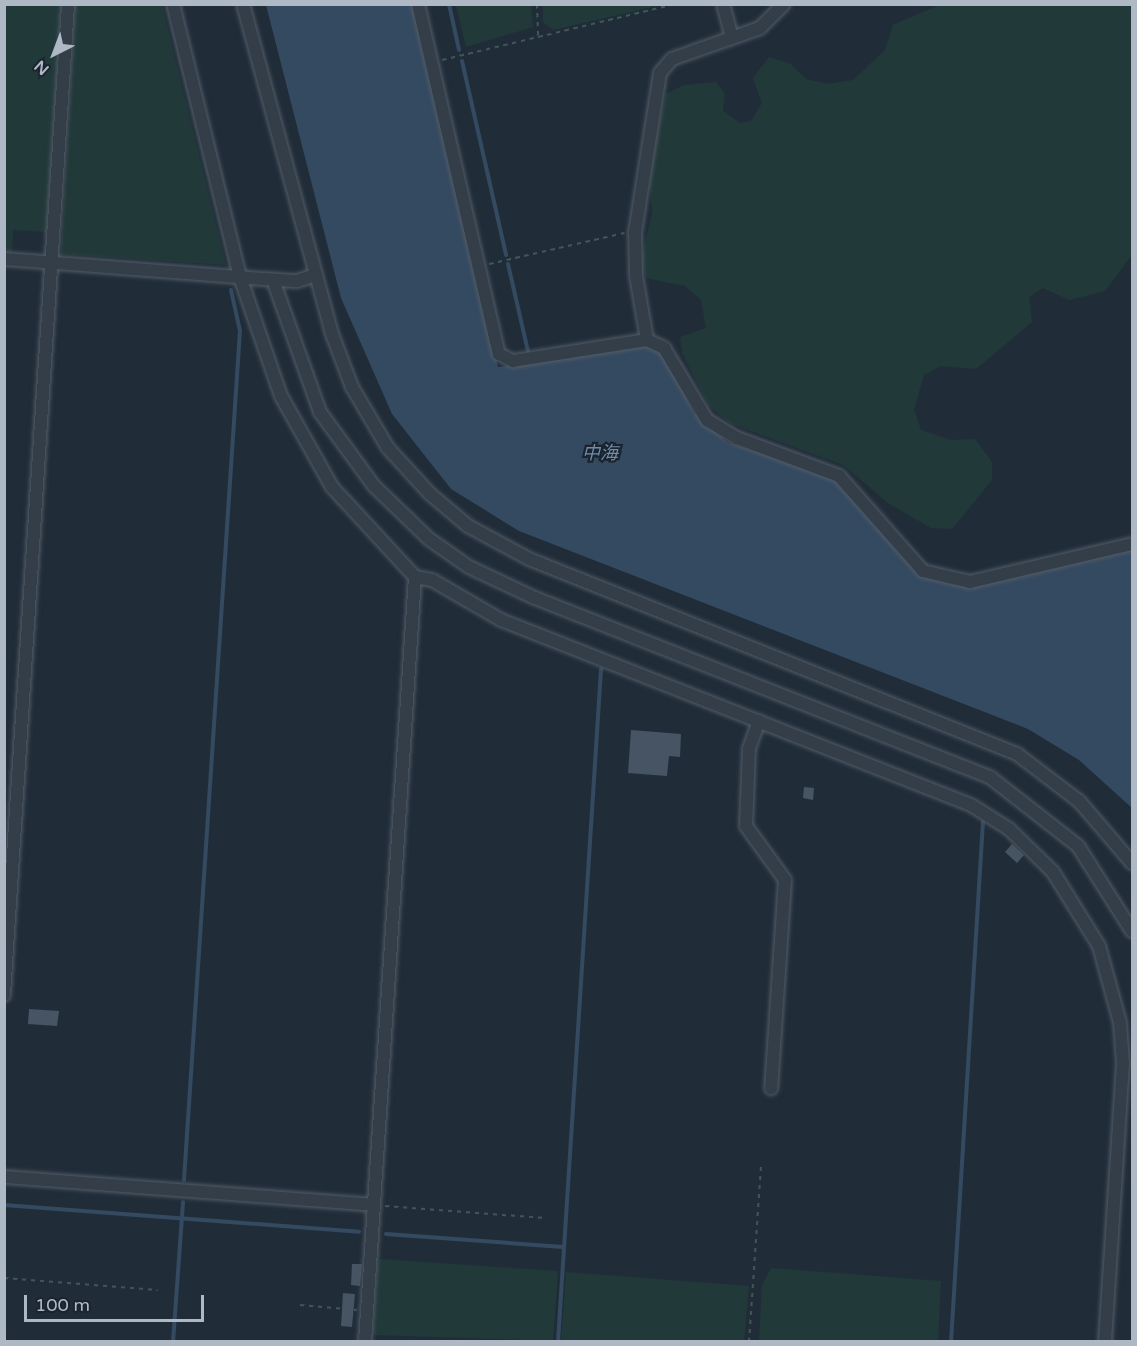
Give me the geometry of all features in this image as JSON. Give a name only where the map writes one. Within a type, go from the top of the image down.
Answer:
[{"type":"street","points":[[4,994],[68,4]]},
{"type":"street","points":[[173,4],[240,277],[281,396],[309,453],[350,510],[415,577],[432,580],[501,620],[990,815],[1053,872],[1088,922],[1113,987],[1123,1063],[1105,1341]]},
{"type":"street","points":[[243,4],[316,274],[352,387],[388,448],[468,526],[529,559],[1017,754],[1079,801],[1132,863]]},
{"type":"street","points":[[418,4],[479,267],[504,359],[642,341],[664,348],[707,420],[737,438],[839,476],[923,571],[970,582],[1132,544]]},
{"type":"street","points":[[723,4],[732,37]]},
{"type":"street","points":[[642,341],[636,276],[635,232],[658,80],[672,59],[760,28],[784,4]]},
{"type":"street","points":[[4,259],[270,279],[316,274]]},
{"type":"street","points":[[270,279],[320,412],[374,486],[429,539],[469,567],[526,594],[992,778],[1078,846],[1132,931]]},
{"type":"street","points":[[365,1341],[415,577]]},
{"type":"street","points":[[759,721],[749,749],[746,826],[785,880],[771,1089]]},
{"type":"street","points":[[4,1177],[373,1205]]},
{"type":"path","points":[[537,4],[538,38]]},
{"type":"path","points":[[431,63],[676,4]]},
{"type":"path","points":[[479,267],[629,232]]},
{"type":"path","points":[[749,1341],[761,1166]]},
{"type":"path","points":[[373,1205],[546,1218]]},
{"type":"path","points":[[4,1278],[158,1290]]},
{"type":"path","points":[[300,1305],[367,1311]]},
{"type":"green space","points":[[543,4],[661,5],[553,30],[543,22]]},
{"type":"green space","points":[[4,5],[61,5],[47,232],[13,230],[12,252],[4,252]]},
{"type":"green space","points":[[75,5],[162,5],[226,265],[61,254]]},
{"type":"green space","points":[[456,5],[531,5],[533,27],[466,47]]},
{"type":"green space","points":[[939,5],[1132,5],[1132,255],[1105,291],[1069,300],[1043,288],[1029,297],[1032,322],[976,369],[941,366],[924,375],[914,409],[921,430],[951,440],[975,439],[992,462],[992,480],[952,529],[931,528],[888,503],[843,465],[730,423],[708,405],[682,353],[680,337],[706,328],[701,300],[685,286],[646,278],[640,264],[652,213],[649,173],[666,94],[684,85],[716,82],[725,94],[723,111],[740,123],[751,121],[762,103],[753,78],[769,57],[791,64],[806,79],[828,84],[853,80],[885,50],[893,25]]},
{"type":"green space","points":[[378,1259],[558,1271],[553,1341],[373,1335]]},
{"type":"green space","points":[[771,1268],[941,1281],[938,1341],[759,1341],[762,1285]]},
{"type":"green space","points":[[566,1272],[749,1286],[744,1341],[561,1341]]},
{"type":"water","name":"中海","points":[[266,5],[414,5],[498,367],[647,344],[666,356],[693,412],[728,443],[830,475],[897,543],[918,575],[949,584],[973,587],[1132,549],[1132,808],[1079,760],[1028,729],[519,531],[451,489],[392,414],[341,298]]},
{"type":"building","points":[[631,730],[681,734],[680,757],[669,756],[667,776],[628,773]]},
{"type":"building","points":[[804,787],[814,788],[813,800],[803,798]]},
{"type":"building","points":[[1012,844],[1024,855],[1017,863],[1005,852]]},
{"type":"building","points":[[29,1009],[59,1011],[57,1026],[28,1024]]},
{"type":"building","points":[[352,1264],[362,1264],[360,1286],[351,1285]]},
{"type":"building","points":[[343,1293],[355,1294],[352,1327],[341,1326]]},
{"type":"waterway","points":[[449,4],[459,50]]},
{"type":"waterway","points":[[462,61],[506,255]]},
{"type":"waterway","points":[[508,264],[528,351]]},
{"type":"waterway","points":[[184,1180],[240,331],[231,290]]},
{"type":"waterway","points":[[558,1342],[601,669]]},
{"type":"waterway","points":[[951,1342],[983,822]]},
{"type":"waterway","points":[[173,1342],[183,1202]]},
{"type":"waterway","points":[[4,1205],[359,1232]]},
{"type":"waterway","points":[[386,1234],[563,1247]]}]
